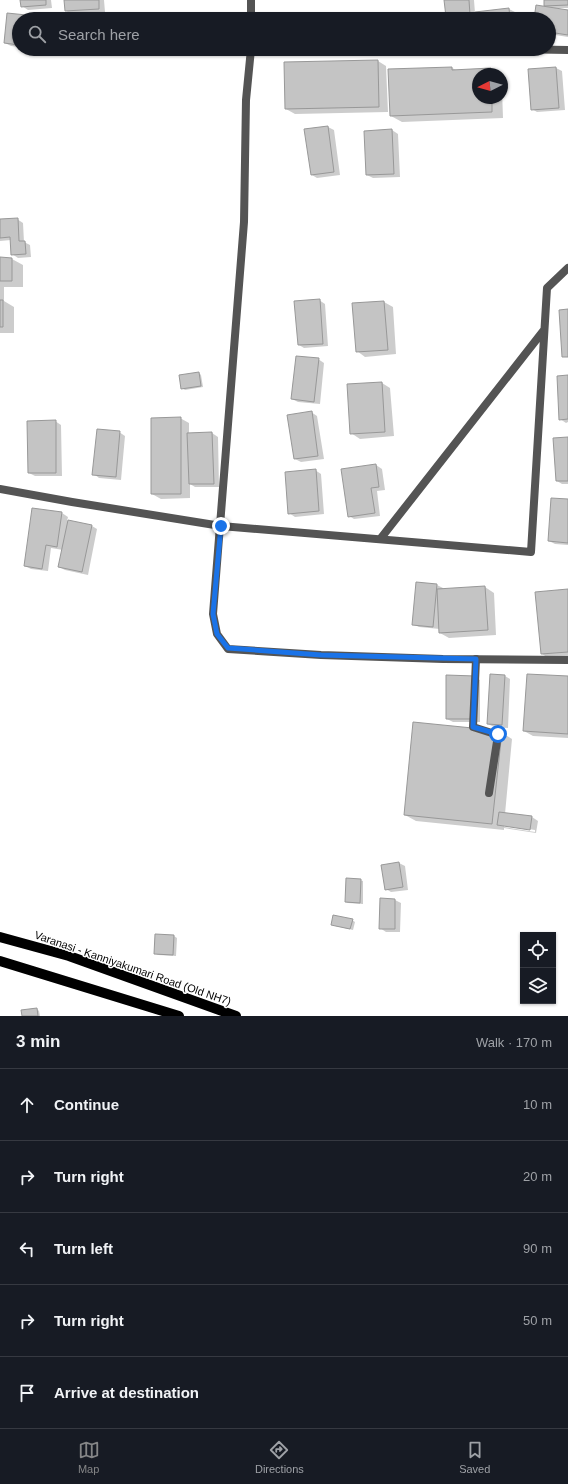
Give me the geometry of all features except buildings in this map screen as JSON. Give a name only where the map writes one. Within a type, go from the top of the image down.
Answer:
[{"type":"main road","name":"Varanasi - Kanniyakumari Road (Old NH7)","points":[[0,937],[69,956],[236,1016]]},
{"type":"main road","points":[[0,961],[179,1016]]},
{"type":"street","points":[[251,0],[251,12]]},
{"type":"street","points":[[556,50],[568,50]]},
{"type":"street","points":[[250,56],[246,100],[244,222],[213,614],[217,634],[228,648],[321,655],[568,660]]},
{"type":"street","points":[[0,489],[221,526],[381,538],[530,552],[547,288],[568,268]]},
{"type":"street","points":[[381,538],[544,330]]},
{"type":"street","points":[[476,659],[473,727],[498,734],[490,793]]},
{"type":"route","points":[[221,526],[213,614],[217,634],[228,648],[321,655],[476,659],[473,727],[498,734]]}]
